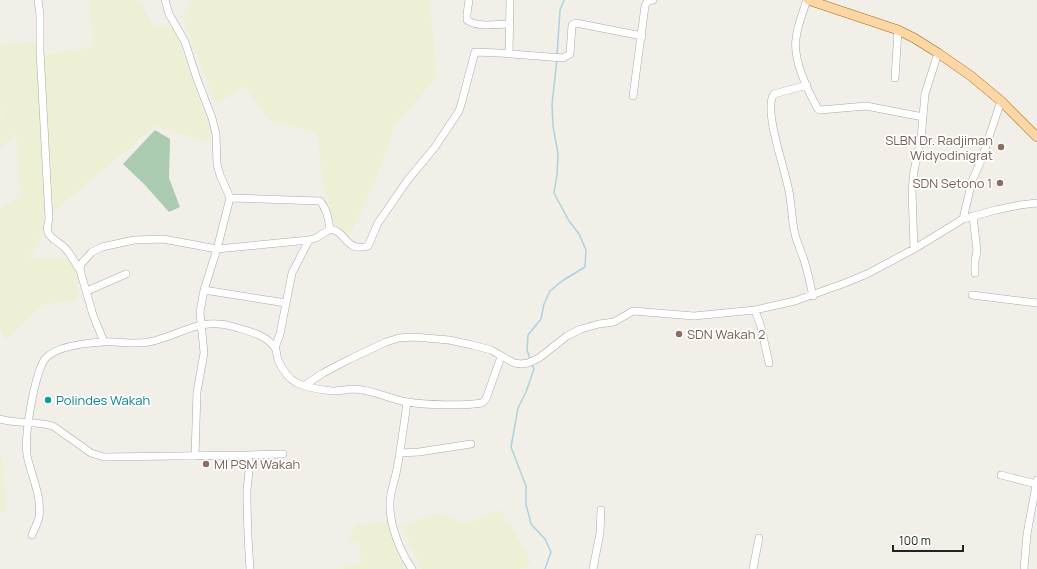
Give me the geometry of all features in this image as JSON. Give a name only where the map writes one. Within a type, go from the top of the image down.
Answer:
[{"type":"main road","points":[[807,0],[909,35],[971,76],[1001,101],[1036,134]]},
{"type":"street","points":[[38,0],[40,15],[40,51],[49,219],[47,231],[50,237],[66,249],[80,270],[104,342]]},
{"type":"street","points":[[165,0],[169,14],[185,42],[212,118],[216,134],[217,164],[230,198],[217,249],[204,290],[200,312],[204,353],[197,392],[196,456]]},
{"type":"street","points":[[469,0],[467,20],[470,22],[489,25],[509,24]]},
{"type":"street","points":[[509,54],[510,0]]},
{"type":"street","points":[[633,96],[645,6],[647,2],[653,0]]},
{"type":"street","points":[[807,0],[795,40],[798,61],[818,109],[866,106],[923,117]]},
{"type":"street","points":[[330,229],[338,232],[353,247],[360,248],[368,246],[378,223],[407,181],[435,147],[459,111],[474,54],[477,52],[555,58],[566,57],[570,54],[572,25],[576,23],[642,36]]},
{"type":"street","points":[[895,78],[898,30]]},
{"type":"street","points":[[914,249],[912,191],[914,171],[921,139],[926,94],[938,53]]},
{"type":"street","points":[[807,85],[774,94],[770,103],[775,135],[790,197],[790,210],[795,235],[804,260],[813,296]]},
{"type":"street","points":[[963,219],[972,181],[982,158],[1001,101]]},
{"type":"street","points":[[230,198],[320,201],[324,206],[330,229]]},
{"type":"street","points":[[306,385],[323,373],[350,359],[386,342],[399,338],[414,337],[449,340],[491,350],[514,363],[528,363],[539,358],[567,336],[581,329],[591,325],[614,322],[633,311],[694,316],[755,310],[795,301],[813,296],[868,274],[914,249],[963,219],[1014,206],[1037,203]]},
{"type":"street","points":[[973,216],[977,251],[975,273]]},
{"type":"street","points":[[80,270],[81,264],[92,252],[102,247],[134,240],[163,239],[217,249],[309,240],[316,238],[330,229]]},
{"type":"street","points":[[275,348],[280,334],[292,273],[309,240]]},
{"type":"street","points":[[86,291],[126,274]]},
{"type":"street","points":[[204,290],[286,303]]},
{"type":"street","points":[[972,295],[1037,302]]},
{"type":"street","points":[[755,310],[761,327],[769,363]]},
{"type":"street","points":[[32,535],[39,517],[39,504],[37,489],[28,455],[27,436],[29,422],[38,373],[44,359],[61,348],[104,342],[134,344],[151,342],[202,324],[212,323],[233,326],[266,339],[275,348],[279,362],[288,376],[297,383],[331,391],[356,389],[407,402],[440,404],[482,403],[486,399],[502,357]]},
{"type":"street","points":[[407,402],[400,453],[390,502],[391,517],[404,556],[412,569]]},
{"type":"street","points":[[0,419],[10,422],[29,422],[53,426],[90,453],[104,457],[283,454]]},
{"type":"street","points":[[400,453],[471,444]]},
{"type":"street","points":[[247,455],[249,459],[247,517],[250,569]]},
{"type":"street","points":[[1001,475],[1037,482],[1028,534],[1024,569]]},
{"type":"street","points":[[593,569],[600,533],[601,510]]},
{"type":"street","points":[[753,569],[759,538]]},
{"type":"green space","points":[[89,0],[139,0],[153,25],[174,28],[213,137],[204,142],[155,126],[52,213],[43,55],[93,46]]},
{"type":"green space","points":[[191,0],[430,0],[437,78],[396,123],[377,178],[350,235],[335,226],[323,186],[317,133],[270,121],[245,87],[216,104],[182,17]]},
{"type":"green space","points":[[36,42],[44,156],[46,218],[39,240],[30,258],[66,258],[78,272],[77,300],[42,305],[6,340],[0,329],[0,208],[20,197],[16,134],[0,149],[0,116],[4,116],[0,111],[0,44]]},
{"type":"green space","points":[[155,130],[170,139],[169,178],[180,207],[169,212],[144,184],[123,164]]},
{"type":"green space","points":[[0,456],[3,456],[6,512],[0,513]]},
{"type":"green space","points":[[500,509],[531,561],[524,569],[421,569],[400,525],[439,513],[467,524]]},
{"type":"green space","points":[[390,521],[401,558],[408,569],[341,569],[341,566],[361,563],[359,544],[348,541],[355,525]]},
{"type":"waterway","points":[[557,55],[560,10],[564,0]]},
{"type":"waterway","points":[[530,359],[527,350],[528,335],[541,319],[544,304],[550,291],[562,281],[585,267],[586,250],[579,234],[569,221],[554,193],[558,154],[553,126],[552,104],[557,59]]},
{"type":"waterway","points":[[532,364],[534,369],[526,392],[518,408],[511,447],[526,486],[526,504],[531,524],[545,539],[551,552],[545,569]]},
{"type":"place","name":"SLBN Dr. Radjiman Widyodinigrat","points":[[1001,147]]},
{"type":"place","name":"SDN Setono 1","points":[[1000,183]]},
{"type":"place","name":"SDN Wakah 2","points":[[679,334]]},
{"type":"place","name":"Polindes Wakah","points":[[48,400]]},
{"type":"place","name":"MI PSM Wakah","points":[[206,464]]}]
